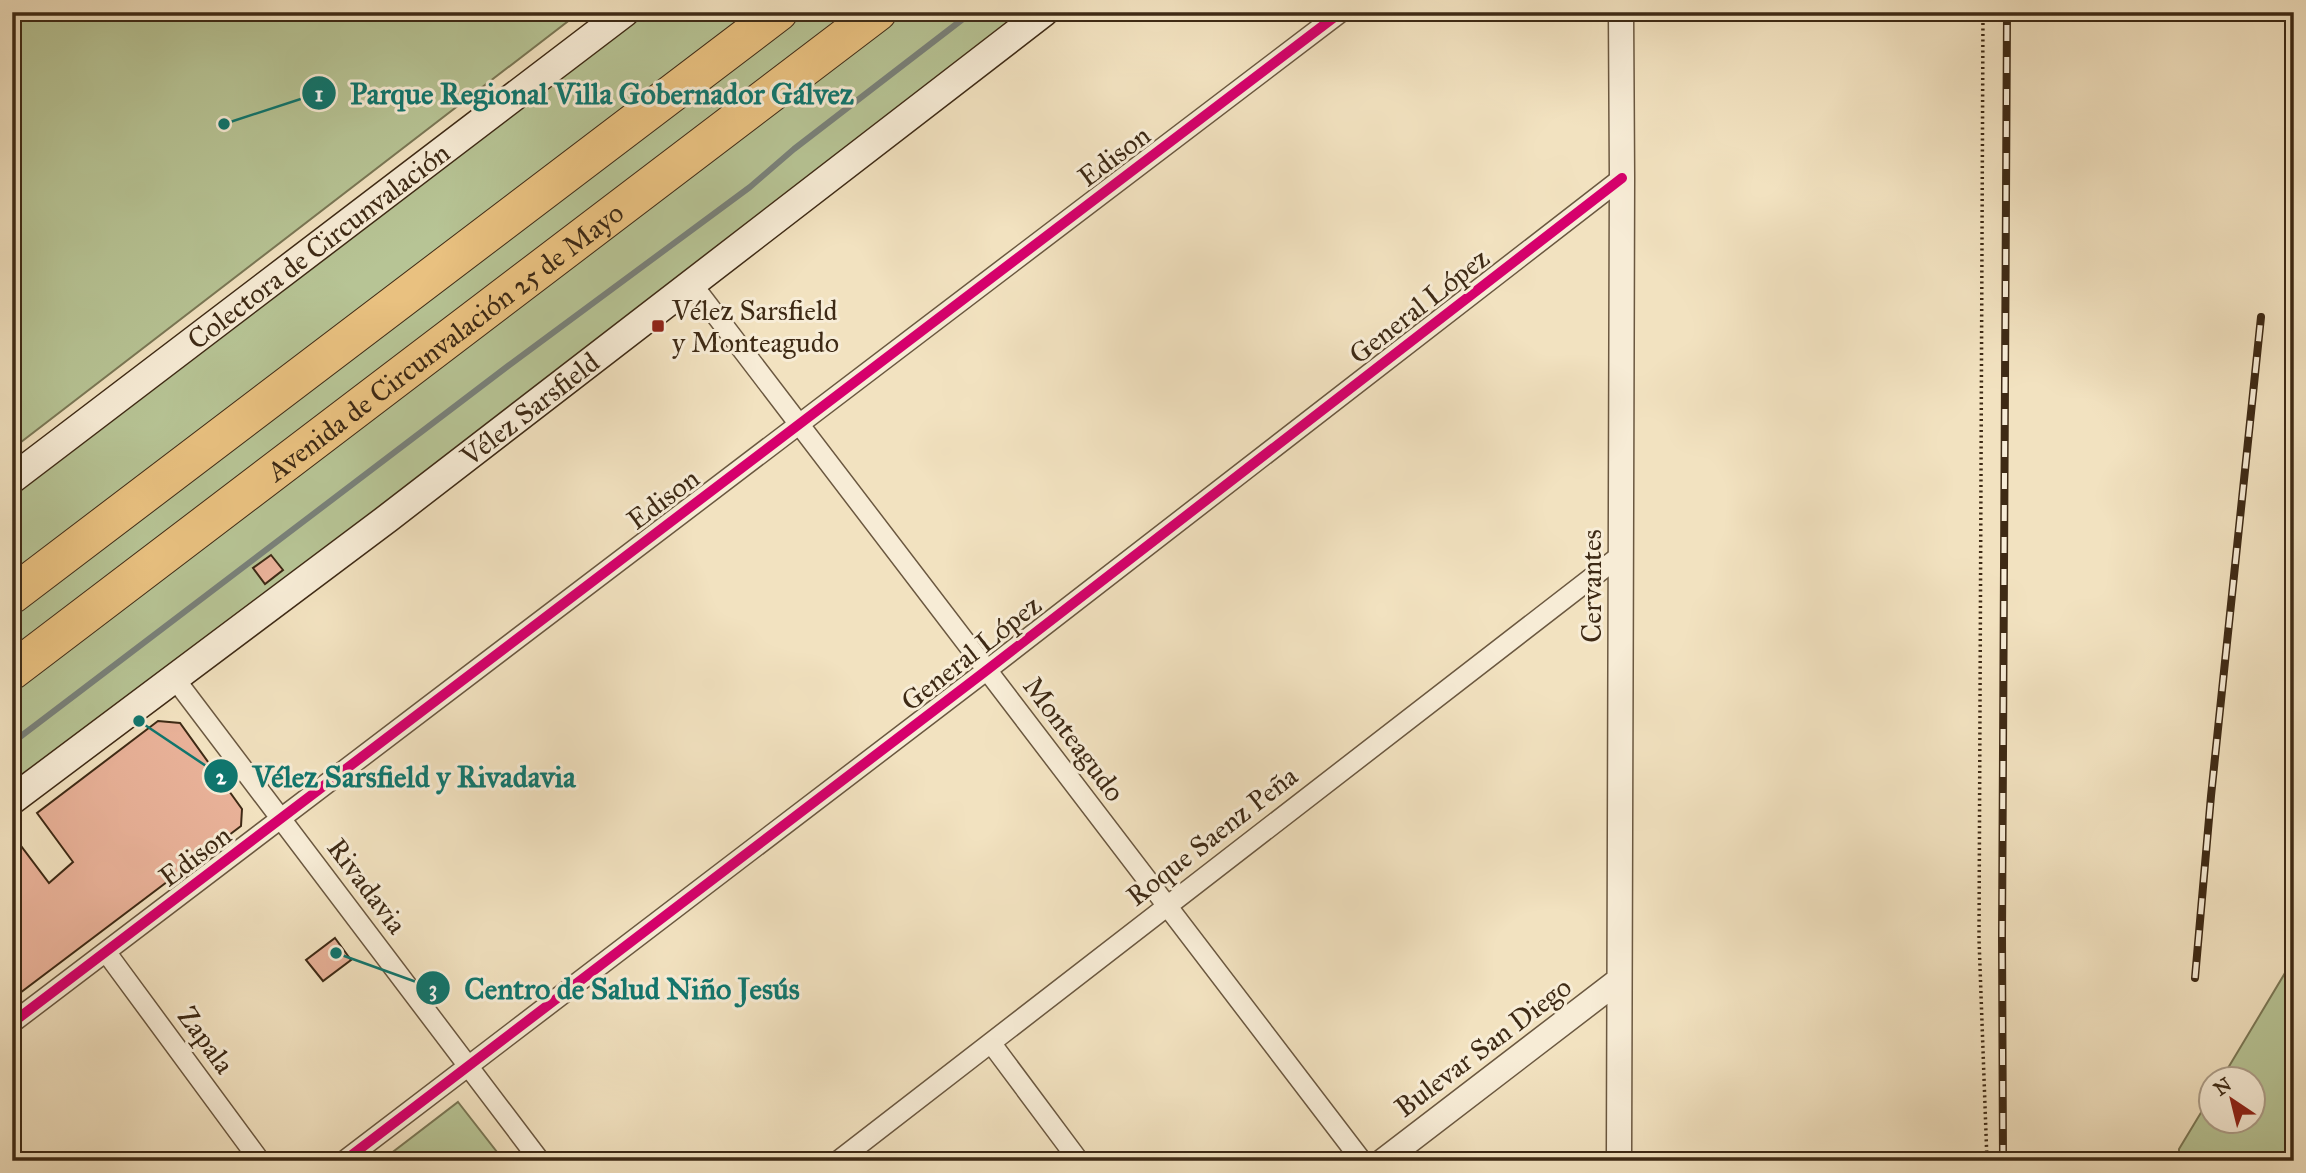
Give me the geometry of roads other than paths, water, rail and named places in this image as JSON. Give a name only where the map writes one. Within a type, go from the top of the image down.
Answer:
[{"type":"highway","points":[[12,595],[779,12]]},
{"type":"highway","name":"Avenida de Circunvalación 25 de Mayo","points":[[12,671],[878,12]]},
{"type":"main road","name":"Colectora de Circunvalación","points":[[12,479],[625,12]]},
{"type":"main road","name":"Vélez Sarsfield","points":[[12,800],[176,679],[1044,12]]},
{"type":"street","name":"Edison","points":[[12,1023],[1342,12]]},
{"type":"street","name":"Cervantes","points":[[1619,1161],[1621,12]]},
{"type":"street","name":"General López","points":[[344,1161],[987,670],[1622,178]]},
{"type":"street","name":"Monteagudo","points":[[692,284],[1362,1161]]},
{"type":"street","name":"Roque Saenz Peña","points":[[839,1160],[1621,555]]},
{"type":"street","name":"Rivadavia","points":[[176,679],[540,1161]]},
{"type":"street","name":"Zapala","points":[[106,951],[260,1161]]},
{"type":"street","name":"Bulevar San Diego","points":[[1383,1161],[1619,980]]},
{"type":"street","points":[[990,1043],[1079,1161]]},
{"type":"waterway","points":[[12,743],[508,366],[750,187],[794,149],[972,12]]},
{"type":"railway","points":[[2003,1161],[2007,12]]},
{"type":"railway","points":[[2195,978],[2211,796],[2261,317]]},
{"type":"place","name":"Parque Regional Villa Gobernador Gálvez","points":[[224,124]]},
{"type":"place","name":"Vélez Sarsfield y Monteagudo","points":[[658,326]]},
{"type":"place","name":"Vélez Sarsfield y Rivadavia","points":[[139,721]]},
{"type":"place","name":"Centro de Salud Niño Jesús","points":[[336,953]]}]
